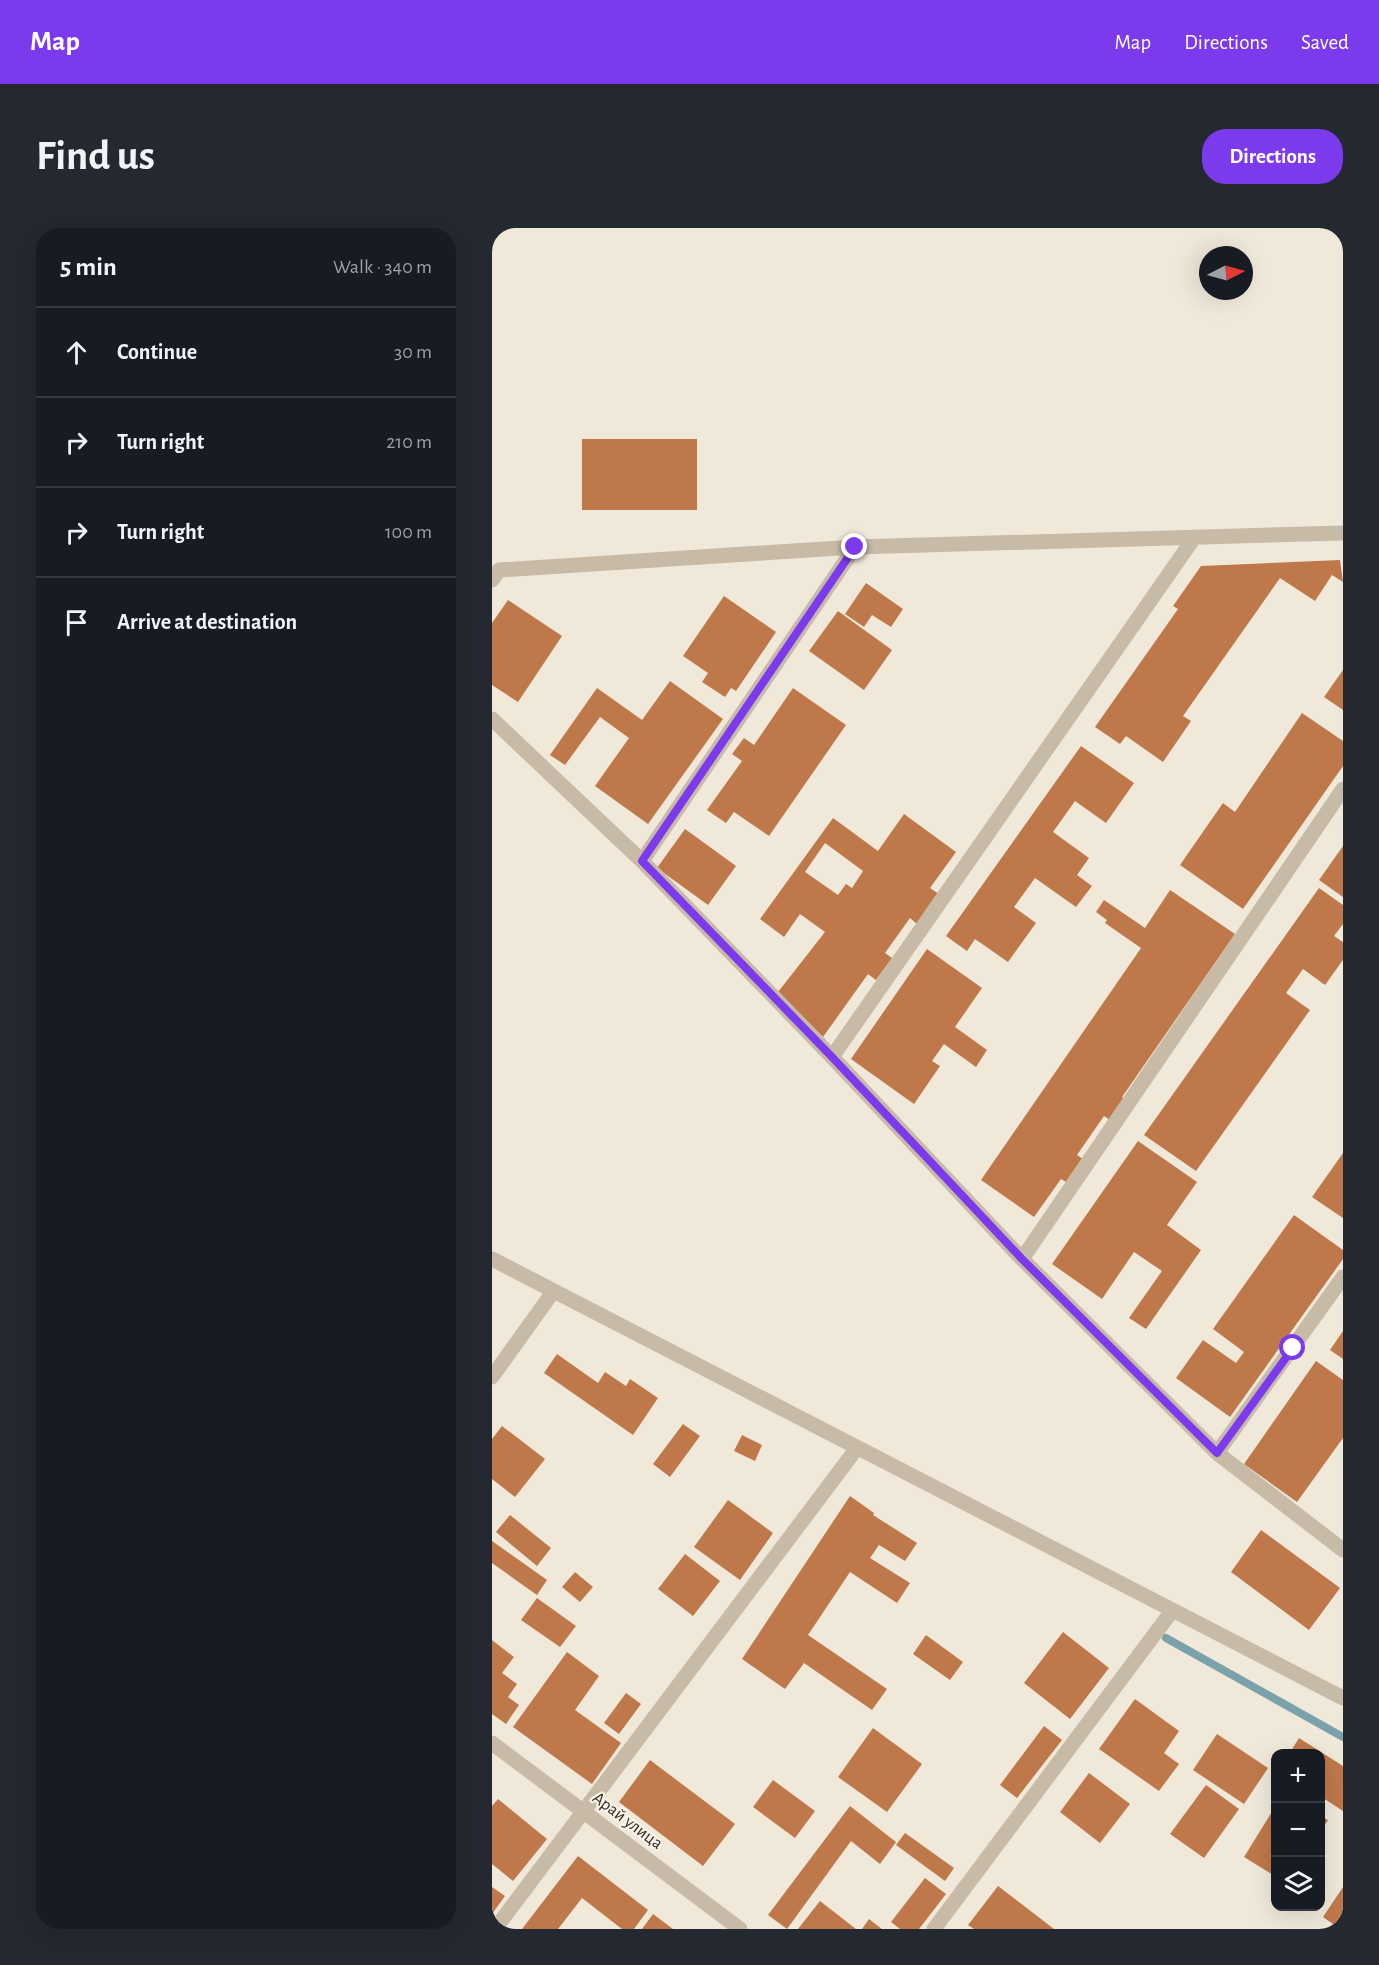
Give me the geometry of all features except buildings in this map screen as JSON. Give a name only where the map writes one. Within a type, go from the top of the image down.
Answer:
[{"type":"street","points":[[492,580],[499,570],[855,547],[1343,533]]},
{"type":"street","points":[[832,1057],[1194,538]]},
{"type":"street","points":[[642,861],[855,547]]},
{"type":"street","points":[[492,718],[642,861],[832,1057],[1022,1259],[1217,1453],[1343,1550]]},
{"type":"street","points":[[1022,1259],[1343,789]]},
{"type":"street","points":[[492,1259],[1343,1698]]},
{"type":"street","points":[[1217,1453],[1343,1277]]},
{"type":"street","points":[[492,1377],[554,1292]]},
{"type":"street","points":[[495,1929],[857,1448]]},
{"type":"street","points":[[934,1929],[1172,1611]]},
{"type":"street","name":"Арай улица","points":[[492,1743],[740,1929]]},
{"type":"waterway","points":[[1166,1638],[1343,1737]]},
{"type":"route","points":[[855,547],[642,861],[832,1057],[1022,1259],[1217,1453],[1293,1348]]}]
